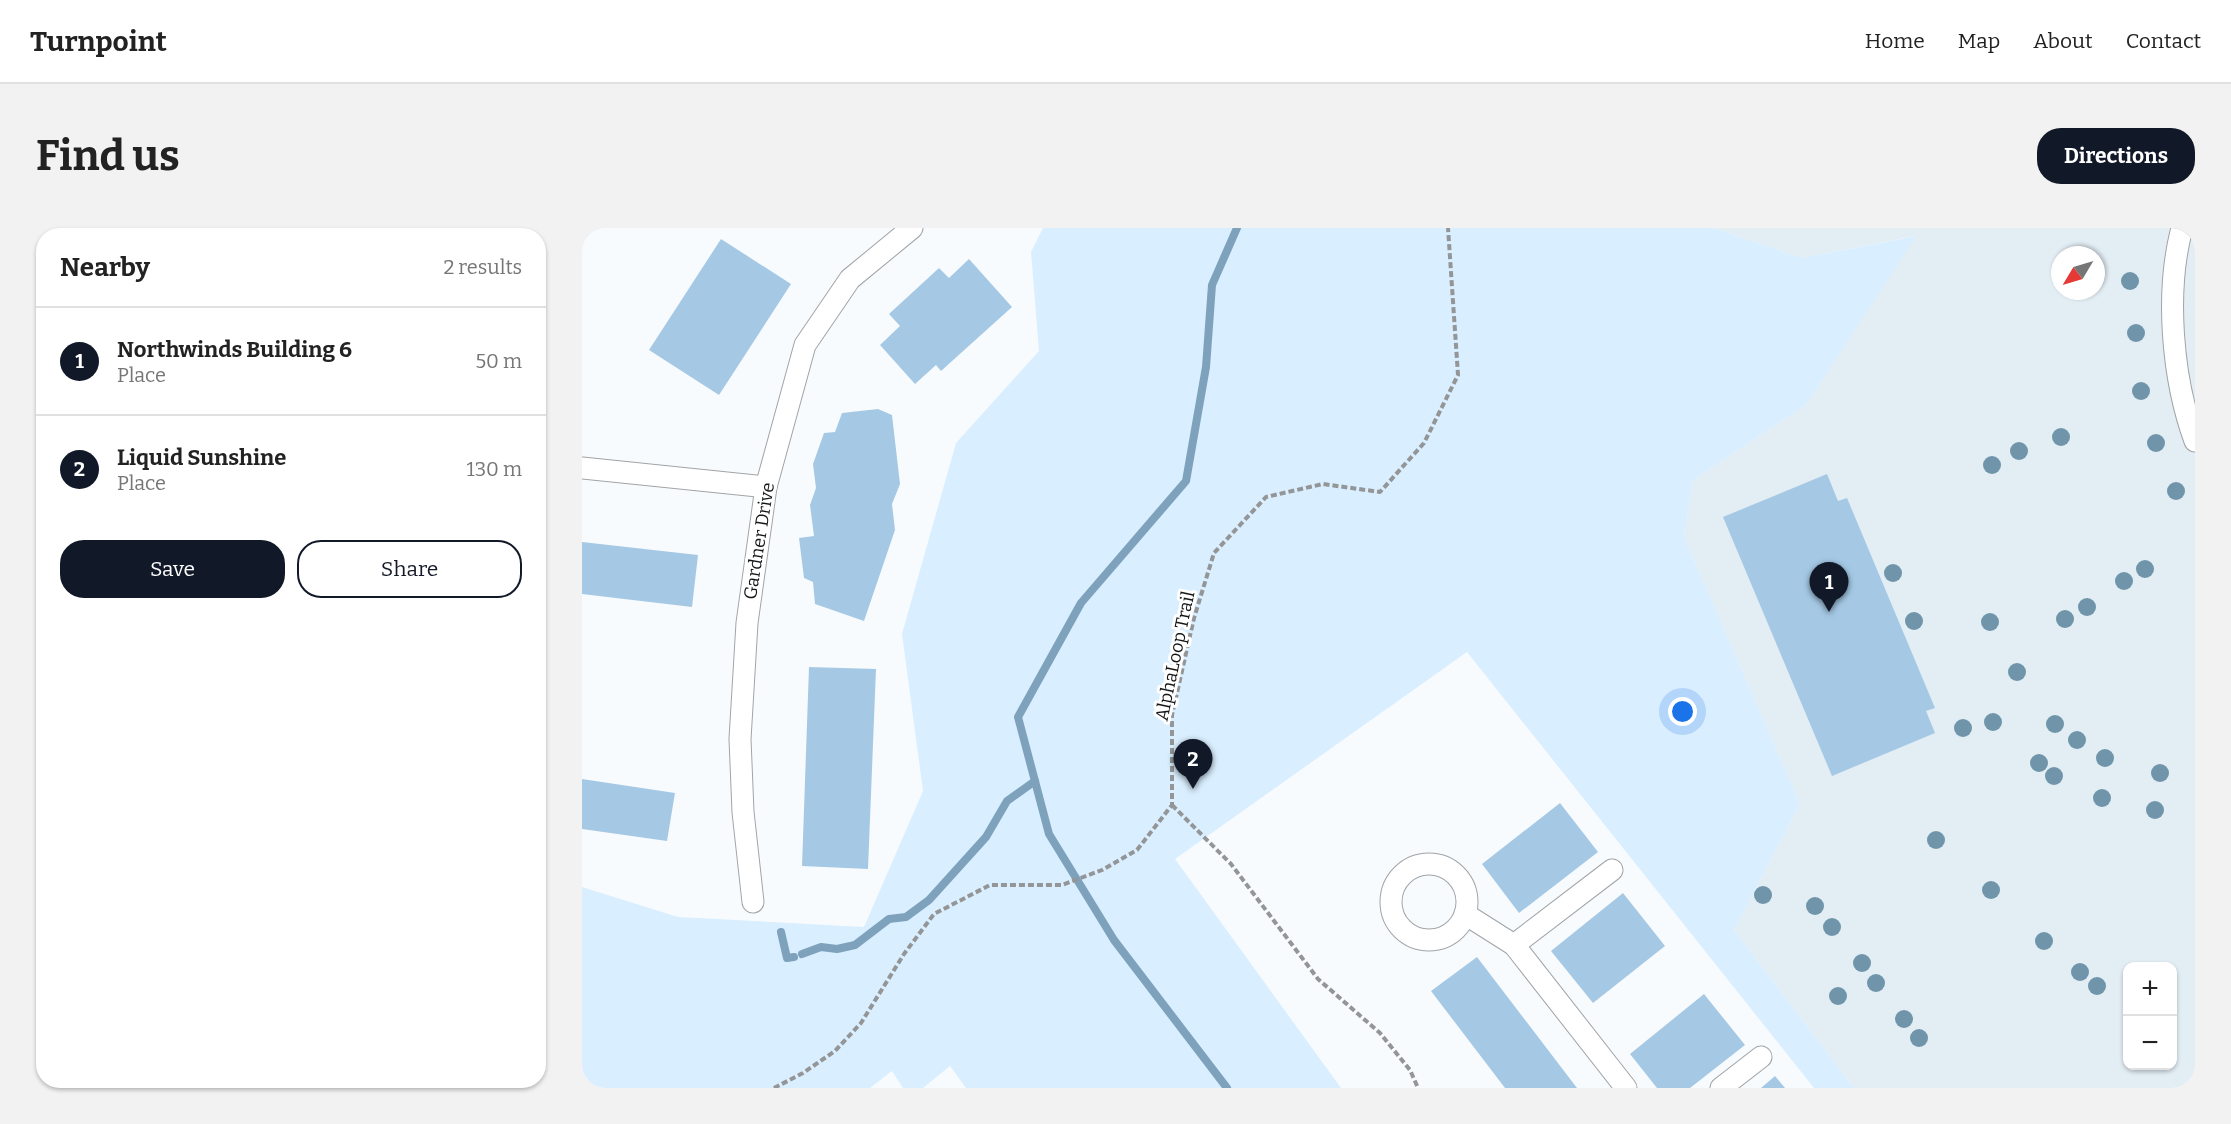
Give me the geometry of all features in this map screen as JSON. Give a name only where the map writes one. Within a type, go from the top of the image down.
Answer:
[{"type":"street","name":"Gardner Drive","points":[[753,902],[743,812],[740,739],[747,623],[766,487],[805,345],[850,279],[912,228]]},
{"type":"street","points":[[2182,228],[2175,263],[2175,343],[2185,405],[2195,441]]},
{"type":"street","points":[[582,468],[766,487]]},
{"type":"street","points":[[1514,945],[1612,870]]},
{"type":"street","points":[[1465,914],[1514,945],[1626,1088]]},
{"type":"street","points":[[1721,1088],[1761,1057]]},
{"type":"path","name":"AlphaLoop Trail","points":[[1172,805],[1172,715],[1194,618],[1214,554],[1266,496],[1323,484],[1380,492],[1425,443],[1458,375],[1448,228]]},
{"type":"path","points":[[774,1088],[803,1073],[835,1051],[861,1023],[904,954],[934,914],[990,885],[1062,885],[1092,874],[1137,850],[1172,805],[1231,864],[1318,979],[1380,1033],[1410,1070],[1418,1088]]},
{"type":"shaded area","points":[[1043,228],[1713,228],[1802,258],[1916,236],[1807,404],[1693,480],[1684,537],[1800,804],[1734,930],[1854,1088],[1814,1088],[1467,652],[1175,859],[1341,1088],[966,1088],[950,1066],[923,1088],[903,1088],[892,1071],[870,1088],[582,1088],[582,887],[678,917],[864,927],[923,791],[902,634],[956,443],[1039,351],[1031,252]]},
{"type":"shaded area","points":[[1713,228],[2195,228],[2195,1088],[1854,1088],[1734,930],[1800,804],[1684,537],[1693,480],[1807,404],[1915,236],[1802,258]]},
{"type":"building","points":[[721,239],[791,284],[719,395],[649,350]]},
{"type":"building","points":[[969,259],[1012,307],[941,371],[936,365],[915,384],[880,345],[900,326],[889,314],[939,268],[949,278]]},
{"type":"building","points":[[878,409],[892,415],[900,484],[892,504],[895,530],[864,621],[815,604],[813,582],[804,578],[799,538],[814,536],[810,505],[816,488],[813,464],[824,433],[835,432],[842,413]]},
{"type":"building","points":[[1827,474],[1838,501],[1847,498],[1935,708],[1926,711],[1935,733],[1832,776],[1723,517]]},
{"type":"building","points":[[582,542],[698,555],[692,607],[582,594]]},
{"type":"building","points":[[809,667],[876,669],[868,869],[802,866]]},
{"type":"building","points":[[582,779],[675,793],[667,841],[582,829]]},
{"type":"building","points":[[1560,803],[1598,852],[1519,913],[1482,864]]},
{"type":"building","points":[[1623,893],[1665,946],[1593,1003],[1551,951]]},
{"type":"building","points":[[1477,957],[1577,1088],[1505,1088],[1431,991]]},
{"type":"building","points":[[1704,994],[1745,1045],[1690,1088],[1657,1088],[1630,1054]]},
{"type":"building","points":[[1775,1076],[1785,1088],[1761,1088]]},
{"type":"waterway","points":[[1227,1088],[1114,940],[1049,834],[1018,717],[1081,603],[1186,481],[1206,367],[1212,285],[1237,228]]},
{"type":"waterway","points":[[802,954],[821,947],[837,949],[855,945],[889,919],[906,917],[929,900],[986,837],[1007,801],[1035,781]]},
{"type":"waterway","points":[[781,932],[787,958],[794,957]]},
{"type":"place","name":"Northwinds Building 6","points":[[1829,612]]},
{"type":"place","name":"Liquid Sunshine","points":[[1193,789]]}]
